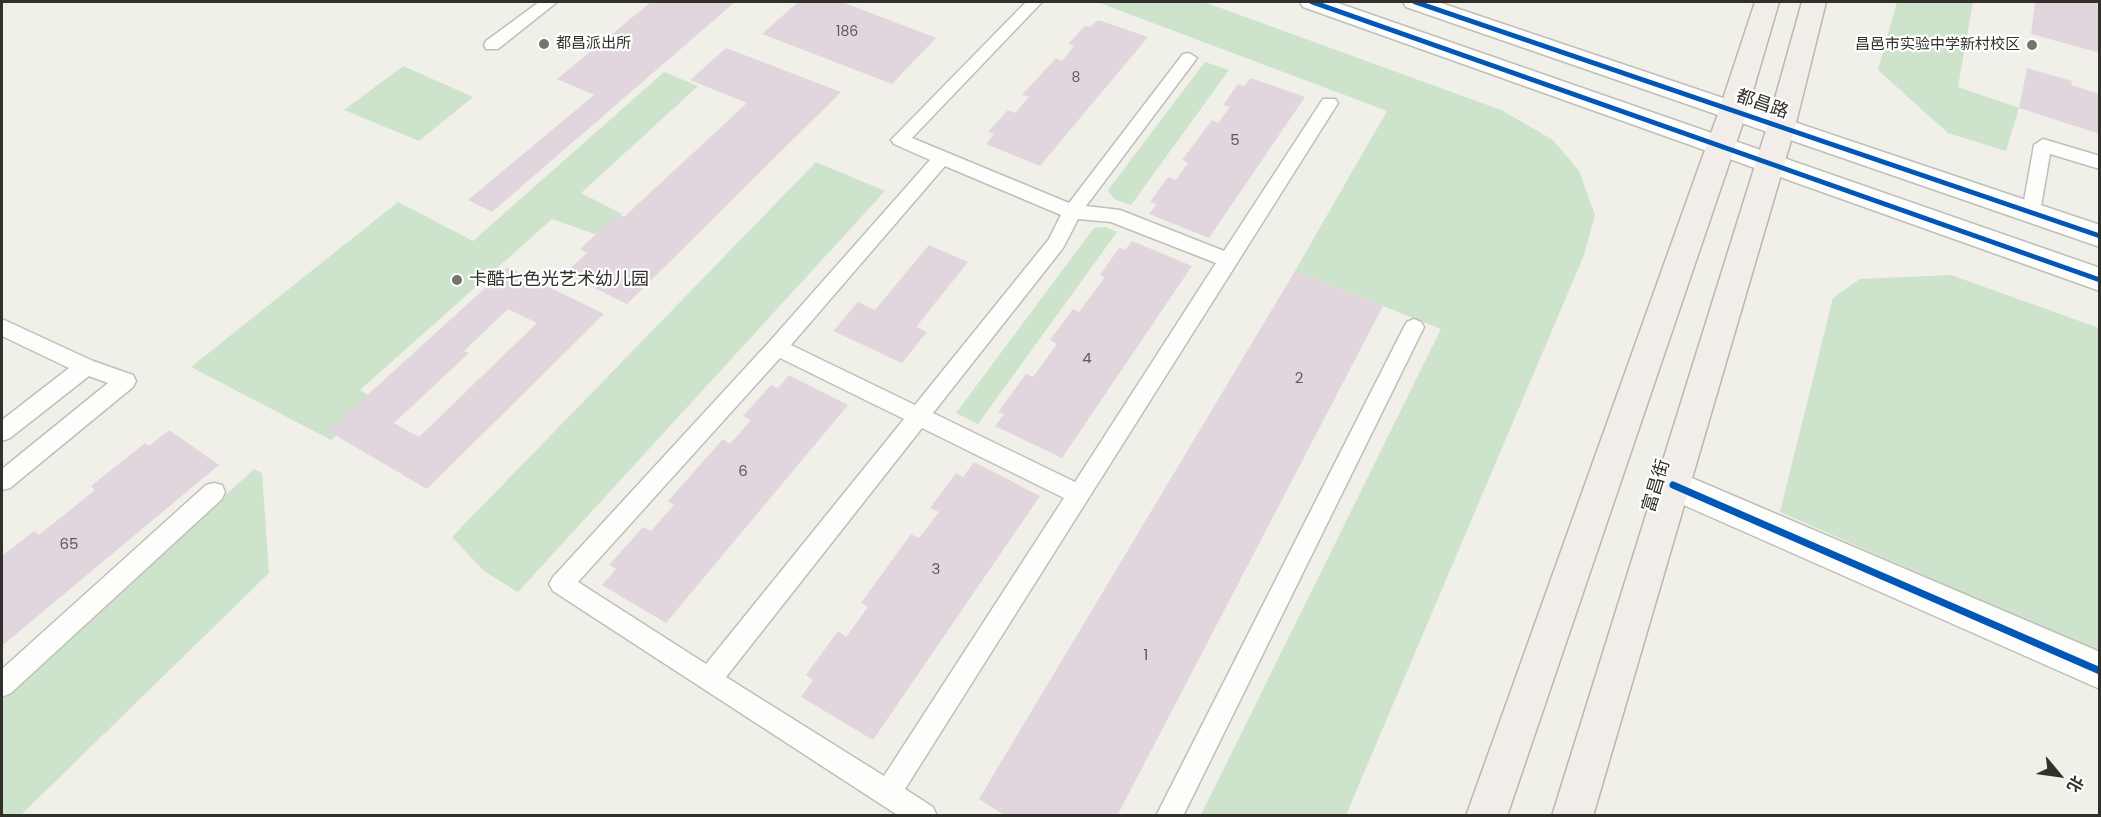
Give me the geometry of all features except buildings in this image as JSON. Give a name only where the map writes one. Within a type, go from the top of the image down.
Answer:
[{"type":"main road","points":[[1312,2],[2100,280]]},
{"type":"main road","name":"都昌路","points":[[1415,2],[2100,236]]},
{"type":"main road","points":[[1486,816],[1733,111],[1767,2]]},
{"type":"main road","name":"富昌街","points":[[1572,816],[1781,127],[1814,2]]},
{"type":"main road","points":[[1673,485],[2100,671]]},
{"type":"lane","points":[[492,45],[549,2]]},
{"type":"lane","points":[[1034,2],[900,140],[1072,212],[1113,214],[1228,260]]},
{"type":"lane","points":[[709,680],[1056,243],[1072,212],[1189,58]]},
{"type":"lane","points":[[888,793],[1329,103]]},
{"type":"lane","points":[[2031,212],[2043,145],[2100,163]]},
{"type":"lane","points":[[924,816],[561,584],[777,347],[942,158]]},
{"type":"lane","points":[[2,327],[86,367],[126,381],[2,481]]},
{"type":"lane","points":[[1169,816],[1414,327]]},
{"type":"lane","points":[[777,347],[1078,494]]},
{"type":"lane","points":[[2,432],[86,367]]},
{"type":"lane","points":[[2,685],[214,492]]},
{"type":"green space","points":[[1097,2],[1204,2],[1501,110],[1553,140],[1579,171],[1595,215],[1584,255],[1346,815],[1201,815],[1441,329],[1295,271],[1387,111]]},
{"type":"green space","points":[[1897,2],[1973,2],[1958,87],[2019,108],[2006,151],[1948,133],[1878,70]]},
{"type":"green space","points":[[1205,62],[1229,70],[1131,205],[1114,199],[1108,190]]},
{"type":"green space","points":[[403,66],[473,97],[419,141],[344,110]]},
{"type":"green space","points":[[664,72],[698,86],[581,193],[622,214],[597,235],[552,219],[360,390],[378,401],[331,440],[191,367],[398,202],[473,241]]},
{"type":"green space","points":[[816,162],[885,191],[518,592],[484,571],[452,537]]},
{"type":"green space","points":[[1105,227],[1117,232],[978,424],[956,413],[1094,228]]},
{"type":"green space","points":[[1951,275],[2099,328],[2099,652],[1780,512],[1833,298],[1860,279]]},
{"type":"green space","points":[[254,469],[262,473],[269,573],[21,815],[2,816],[2,700]]},
{"type":"cycle path","points":[[1312,2],[2100,280]]},
{"type":"cycle path","points":[[1415,2],[2100,236]]},
{"type":"cycle path","points":[[1673,485],[2100,671]]},
{"type":"place","name":"都昌派出所","points":[[544,44]]},
{"type":"place","name":"昌邑市实验中学新村校区","points":[[2032,45]]},
{"type":"place","name":"卡酷七色光艺术幼儿园","points":[[457,280]]}]
